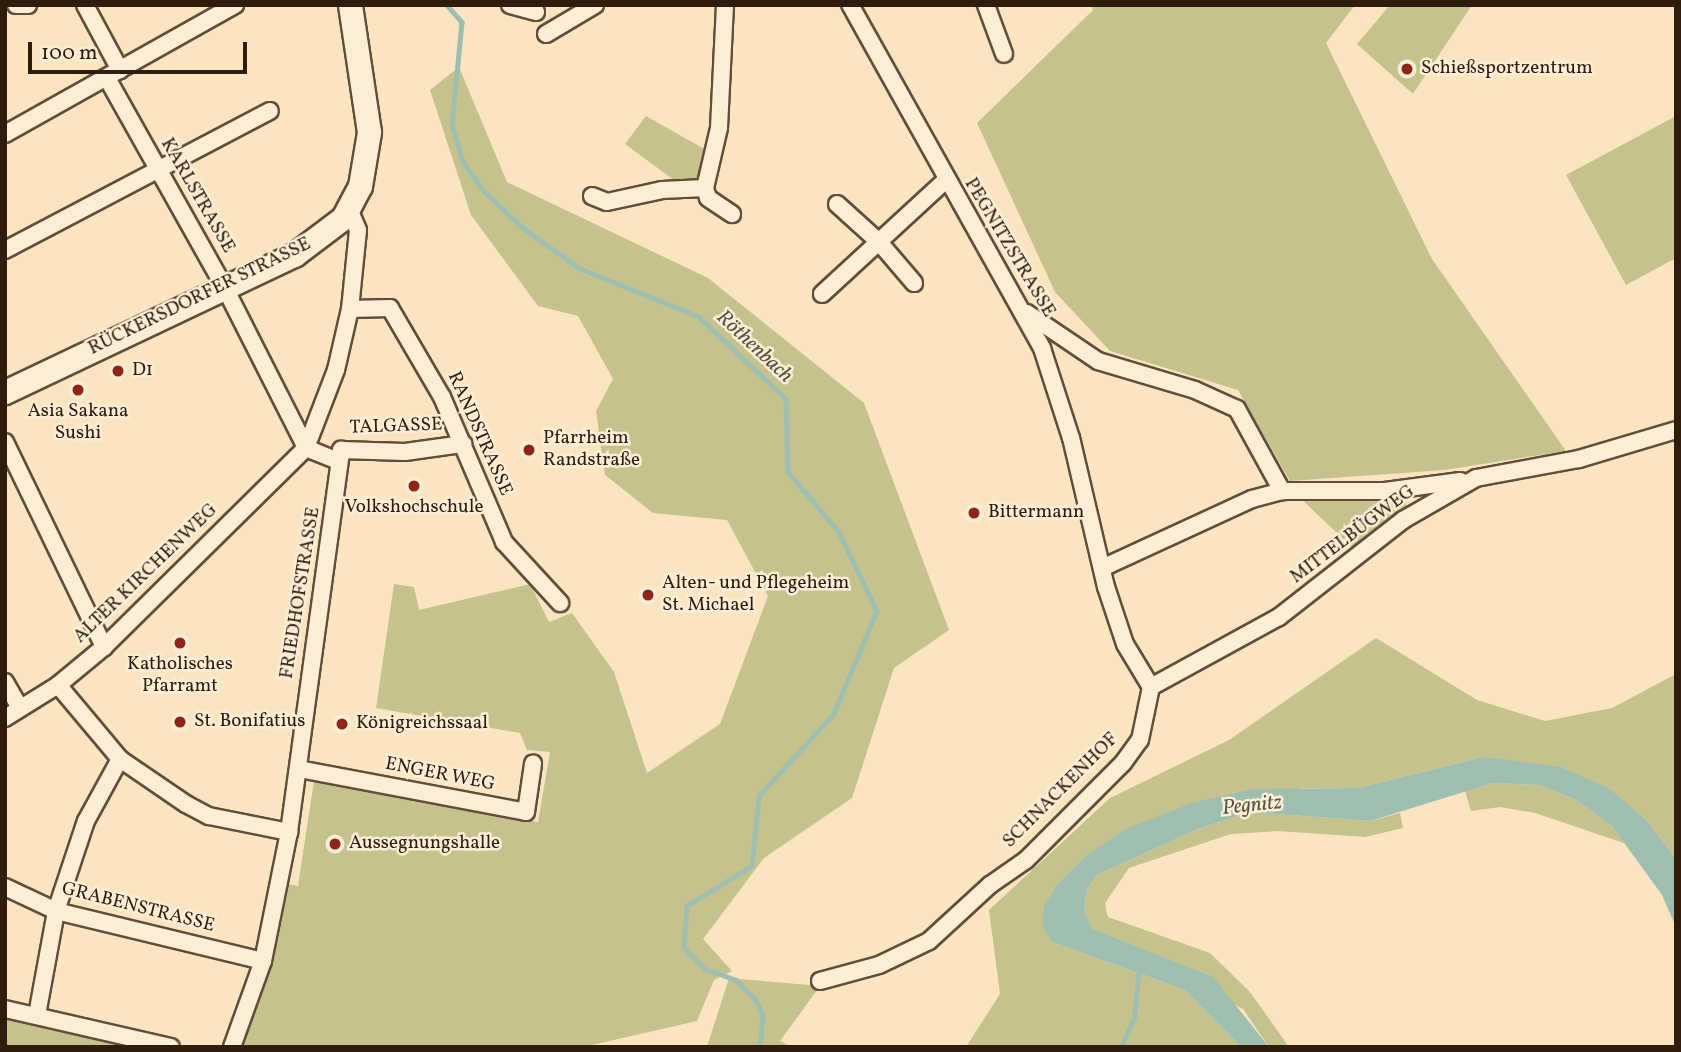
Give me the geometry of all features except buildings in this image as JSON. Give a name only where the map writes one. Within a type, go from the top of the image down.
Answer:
[{"type":"main road","name":"RÜCKERSDORFER STRASSE","points":[[5,392],[294,255],[329,231],[349,209],[360,186],[369,132],[350,5]]},
{"type":"street","points":[[16,5],[28,5]]},
{"type":"street","name":"KARLSTRASSE","points":[[85,5],[158,170],[225,289],[306,447]]},
{"type":"street","points":[[5,134],[235,5]]},
{"type":"street","points":[[510,5],[536,12]]},
{"type":"street","points":[[546,34],[595,5]]},
{"type":"street","points":[[725,5],[719,128],[705,188],[708,198],[732,215]]},
{"type":"street","name":"PEGNITZSTRASSE","points":[[850,5],[945,181],[1025,312],[1064,412],[1102,568]]},
{"type":"street","points":[[986,5],[1004,54]]},
{"type":"street","points":[[5,250],[270,111]]},
{"type":"street","points":[[822,294],[945,181]]},
{"type":"street","points":[[592,196],[607,202],[662,190],[705,188]]},
{"type":"street","points":[[837,204],[879,242],[914,283]]},
{"type":"street","points":[[339,461],[306,447],[336,370],[350,309],[358,230],[349,209]]},
{"type":"street","name":"RANDSTRASSE","points":[[350,309],[390,309],[442,397],[504,542],[560,603]]},
{"type":"street","points":[[1025,312],[1098,361],[1195,390],[1237,409],[1282,491]]},
{"type":"street","name":"MITTELBÜGWEG","points":[[1151,687],[1279,617],[1402,520],[1476,478],[1579,459],[1676,430]]},
{"type":"street","points":[[5,442],[104,646]]},
{"type":"street","name":"TALGASSE","points":[[339,461],[341,450],[405,452],[463,444]]},
{"type":"street","name":"ALTER KIRCHENWEG","points":[[5,718],[58,685],[104,646],[306,447]]},
{"type":"street","name":"FRIEDHOFSTRASSE","points":[[232,1047],[263,961],[289,832],[339,461]]},
{"type":"street","points":[[1151,687],[1125,643],[1102,568],[1252,499],[1282,491],[1385,491],[1476,478]]},
{"type":"street","points":[[5,682],[20,708]]},
{"type":"street","points":[[58,685],[120,759],[209,816],[289,832]]},
{"type":"street","name":"SCHNACKENHOF","points":[[820,981],[879,965],[929,941],[990,885],[1026,860],[1123,763],[1140,740],[1151,687]]},
{"type":"street","points":[[37,1015],[56,911],[86,821],[120,759]]},
{"type":"street","name":"ENGER WEG","points":[[299,768],[526,812],[533,764]]},
{"type":"street","name":"GRABENSTRASSE","points":[[5,887],[56,911],[263,961]]},
{"type":"street","points":[[5,1009],[170,1047]]},
{"type":"shaded area","points":[[1091,5],[1355,5],[1326,43],[1432,259],[1566,451],[1445,470],[1290,481],[1238,390],[1110,351],[1055,292],[977,123],[1093,10]]},
{"type":"shaded area","name":"Schießsportzentrum","points":[[1390,5],[1472,5],[1413,94],[1357,44]]},
{"type":"shaded area","points":[[459,67],[507,182],[708,278],[864,403],[949,630],[894,668],[852,798],[764,858],[703,939],[732,971],[714,980],[697,1021],[583,1047],[242,1047],[261,996],[287,884],[298,886],[314,781],[538,822],[550,752],[527,750],[520,733],[376,708],[394,584],[414,587],[419,610],[530,584],[549,622],[572,613],[614,672],[647,773],[720,724],[768,596],[727,520],[653,513],[605,475],[596,411],[613,379],[578,316],[538,306],[471,215],[430,90]]},
{"type":"shaded area","points":[[646,116],[706,150],[700,178],[678,183],[625,144]]},
{"type":"shaded area","points":[[1676,116],[1676,258],[1626,285],[1566,175]]},
{"type":"shaded area","points":[[1296,494],[1407,498],[1405,519],[1359,554]]},
{"type":"shaded area","points":[[1376,638],[1477,700],[1545,721],[1612,708],[1676,674],[1676,859],[1646,820],[1483,757],[1358,788],[1304,788],[1126,829],[1052,942],[1185,990],[1241,1047],[966,1047],[1000,994],[989,910],[1110,798],[1229,740]]},
{"type":"shaded area","points":[[1493,783],[1539,785],[1576,800],[1612,826],[1627,844],[1535,813],[1500,807],[1471,811],[1465,791]]},
{"type":"shaded area","points":[[1250,812],[1370,821],[1400,813],[1403,828],[1365,837],[1278,831],[1231,834],[1129,868],[1105,903],[1106,910],[1108,917],[1210,953],[1250,992],[1289,1047],[1269,1047],[1243,1009],[1092,929],[1084,909],[1087,889],[1097,875],[1198,829]]},
{"type":"shaded area","points":[[729,978],[820,986],[780,1041],[792,1047],[707,1047]]},
{"type":"shaded area","points":[[17,1015],[161,1047],[5,1047],[5,1021]]},
{"type":"water","name":"Pegnitz","points":[[1483,757],[1561,767],[1610,789],[1646,820],[1676,859],[1676,927],[1662,895],[1612,826],[1576,800],[1539,785],[1493,783],[1370,821],[1250,812],[1198,829],[1097,875],[1087,889],[1084,909],[1092,929],[1213,977],[1269,1047],[1241,1047],[1185,990],[1052,942],[1042,924],[1044,906],[1058,884],[1087,855],[1126,829],[1192,803],[1253,789],[1358,788]]},
{"type":"waterway","name":"Röthenbach","points":[[447,5],[462,22],[452,125],[463,162],[484,191],[522,227],[579,268],[698,316],[786,399],[788,472],[839,532],[877,611],[834,714],[759,796],[752,866],[687,906],[684,948],[706,969],[736,980],[756,1000],[763,1015],[760,1047]]},
{"type":"waterway","name":"Röthenbach","points":[[1121,1047],[1134,1018],[1139,967]]},
{"type":"place","name":"Schießsportzentrum","points":[[1407,69]]},
{"type":"place","name":"D1","points":[[118,371]]},
{"type":"place","name":"Asia Sakana Sushi","points":[[78,390]]},
{"type":"place","name":"Pfarrheim Randstraße","points":[[529,450]]},
{"type":"place","name":"Volkshochschule","points":[[414,486]]},
{"type":"place","name":"Bittermann","points":[[974,513]]},
{"type":"place","name":"Alten- und Pflegeheim St. Michael","points":[[648,595]]},
{"type":"place","name":"Katholisches Pfarramt","points":[[180,643]]},
{"type":"place","name":"St. Bonifatius","points":[[180,722]]},
{"type":"place","name":"Königreichssaal","points":[[342,724]]},
{"type":"place","name":"Aussegnungshalle","points":[[335,844]]}]
